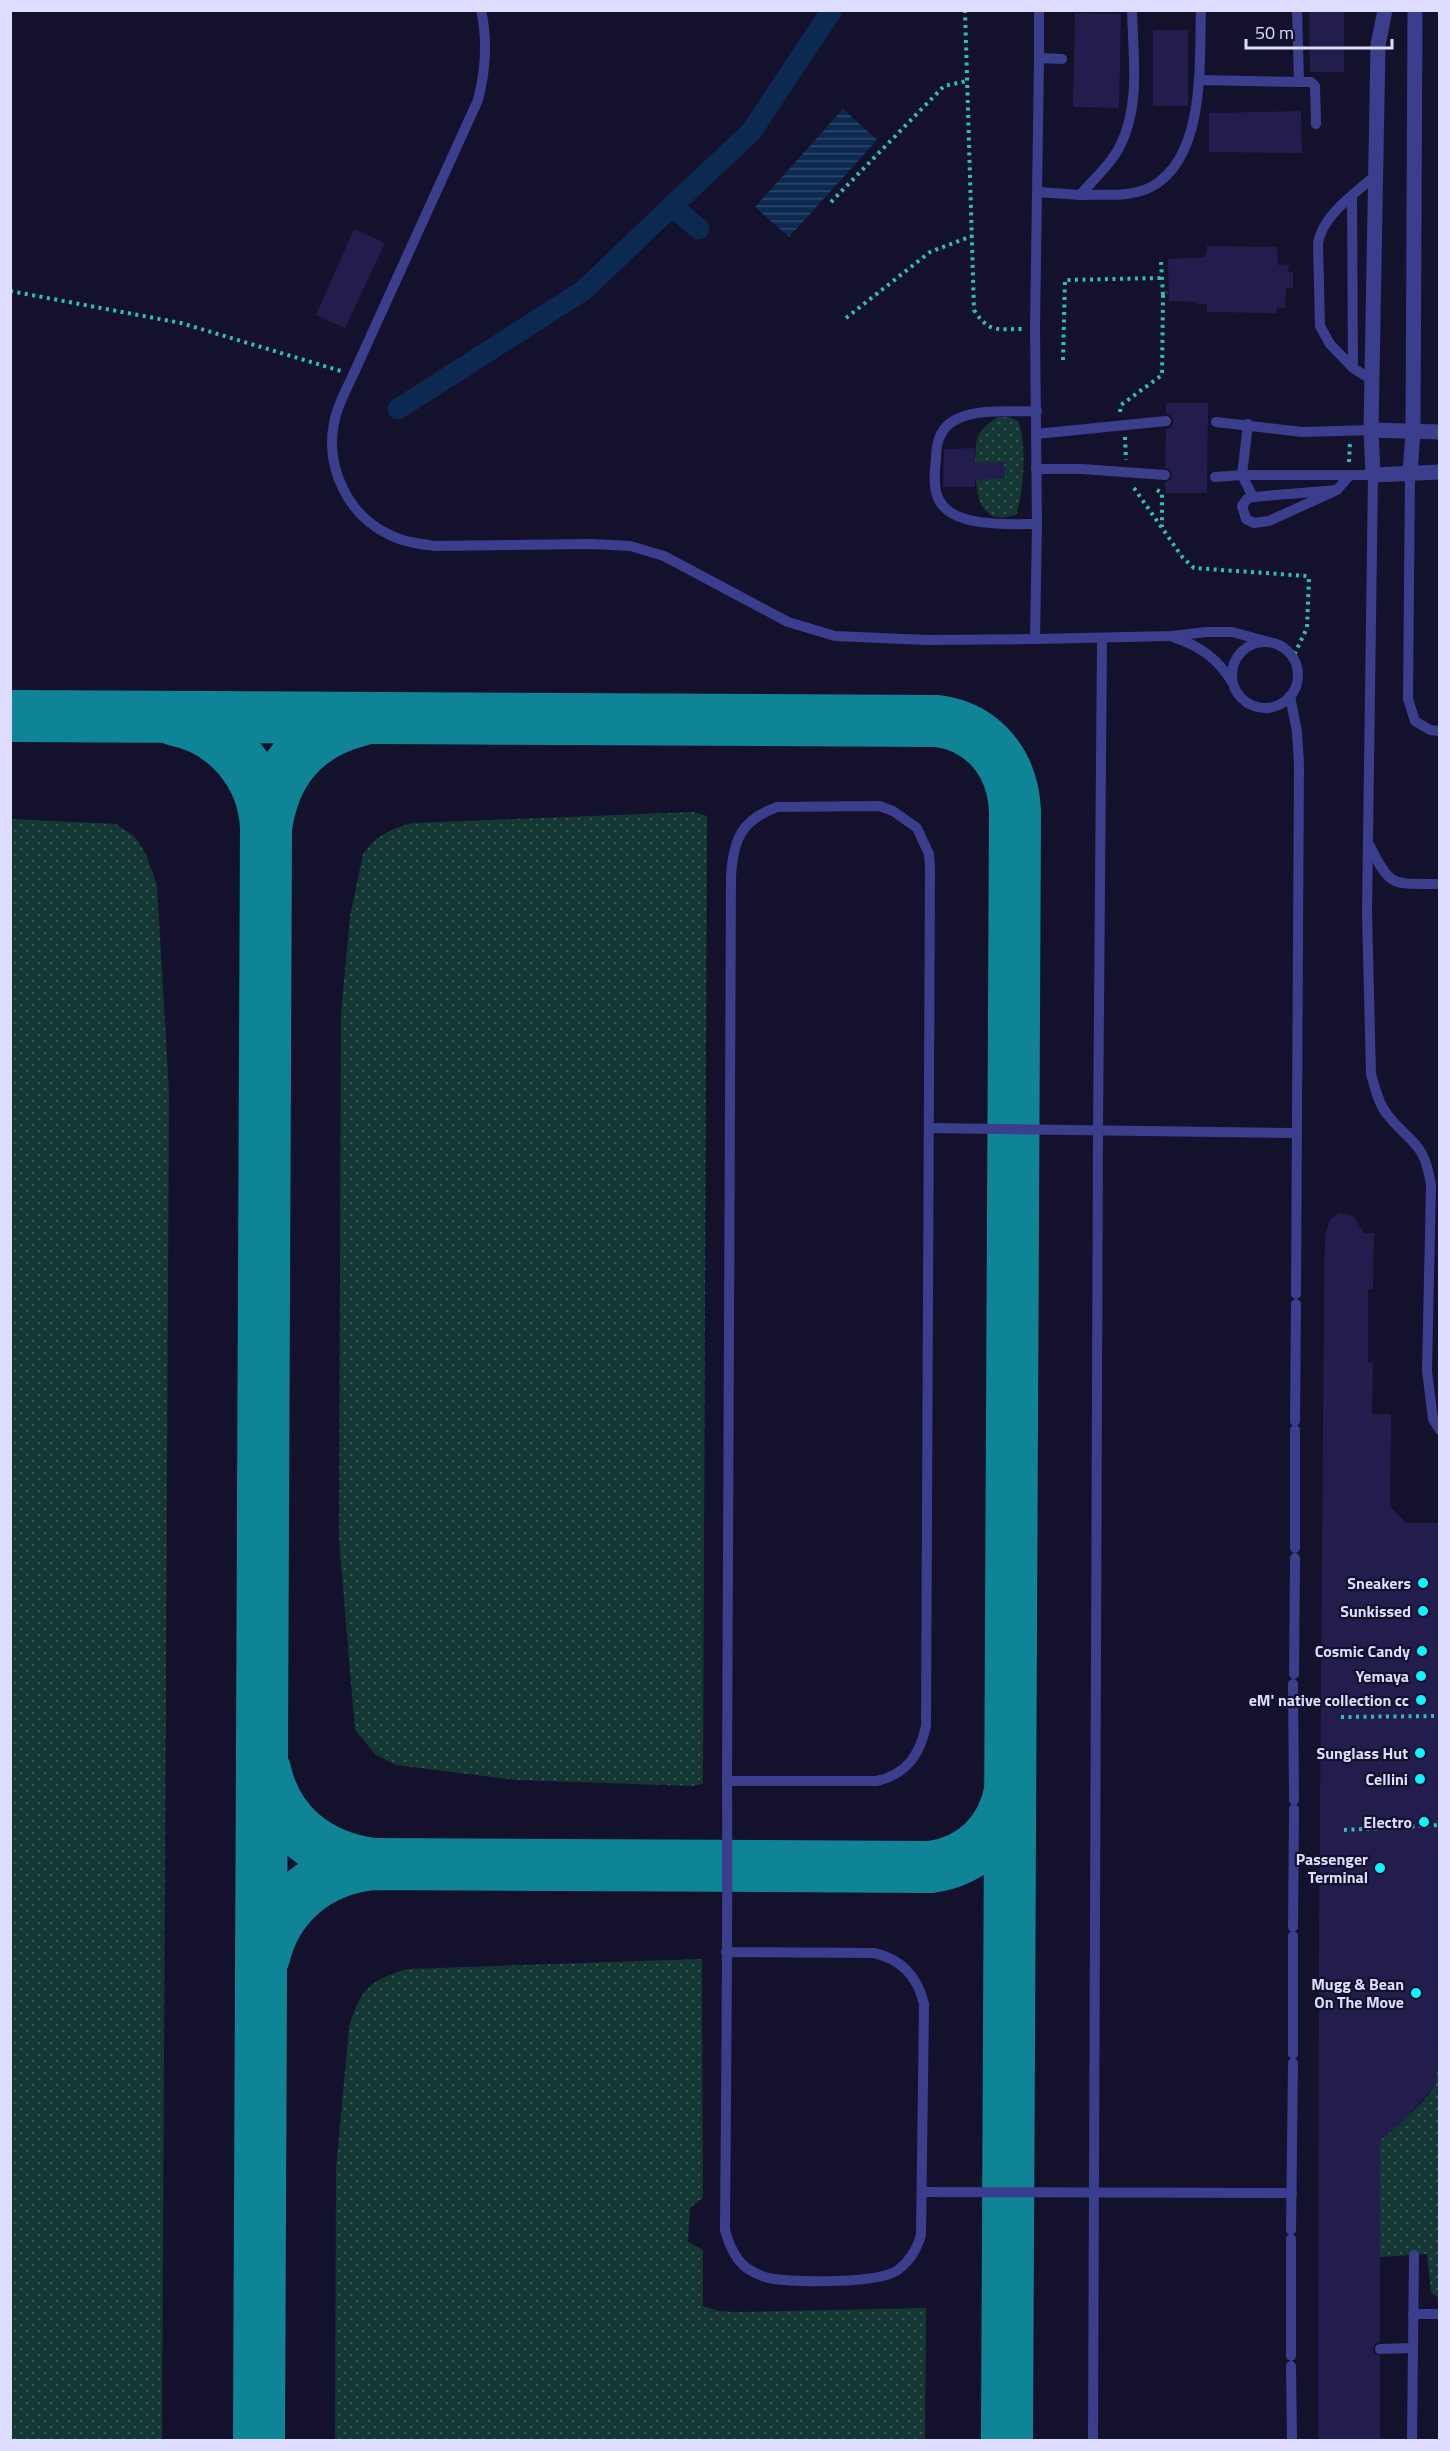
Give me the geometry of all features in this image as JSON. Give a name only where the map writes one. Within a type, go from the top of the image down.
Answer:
[{"type":"street","points":[[1385,10],[1378,45],[1372,475],[1440,472]]},
{"type":"street","points":[[1410,474],[1413,431],[1415,10]]},
{"type":"street","points":[[1371,430],[1440,432]]},
{"type":"lane","points":[[481,10],[486,49],[483,80],[478,100],[353,375],[334,422],[332,439],[335,468],[353,506],[374,526],[390,536],[413,543],[435,546],[592,544],[630,546],[664,556],[788,621],[835,636],[927,640],[1035,639],[1172,636],[1232,632],[1279,645],[1293,657],[1298,677],[1290,696],[1279,705],[1266,708],[1252,705],[1240,697],[1223,667],[1194,644],[1172,636]]},
{"type":"lane","points":[[1035,639],[1037,524],[1035,328],[1039,10]]},
{"type":"lane","points":[[1080,195],[1118,150],[1128,130],[1134,83],[1132,10]]},
{"type":"lane","points":[[1038,192],[1080,195],[1127,194],[1153,186],[1174,167],[1186,146],[1198,109],[1201,10]]},
{"type":"lane","points":[[1297,10],[1299,82]]},
{"type":"lane","points":[[1039,58],[1062,59]]},
{"type":"lane","points":[[1199,80],[1311,82],[1315,86],[1316,124]]},
{"type":"lane","points":[[1372,380],[1353,368],[1330,344],[1320,326],[1318,243],[1320,231],[1328,219],[1377,174]]},
{"type":"lane","points":[[1352,197],[1353,368]]},
{"type":"lane","points":[[1037,411],[969,414],[953,421],[943,429],[936,443],[935,484],[937,497],[945,508],[959,517],[996,524],[1037,524]]},
{"type":"lane","points":[[1036,434],[1166,422]]},
{"type":"lane","points":[[1216,422],[1302,432],[1371,430]]},
{"type":"lane","points":[[1248,424],[1242,475],[1253,497]]},
{"type":"lane","points":[[1036,470],[1082,468],[1165,475]]},
{"type":"lane","points":[[1410,474],[1408,699],[1415,721],[1430,730],[1440,731]]},
{"type":"lane","points":[[1215,477],[1372,475],[1367,912],[1371,1074],[1378,1098],[1386,1113],[1424,1153],[1429,1170],[1431,1185],[1427,1371],[1433,1419],[1440,1430]]},
{"type":"lane","points":[[1337,490],[1253,497],[1242,506],[1245,519],[1254,523],[1269,521],[1337,490],[1349,476]]},
{"type":"lane","points":[[1093,2440],[1102,638]]},
{"type":"lane","points":[[1233,685],[1234,663],[1240,654],[1248,647],[1269,642]]},
{"type":"lane","points":[[1290,696],[1297,732],[1299,764],[1293,1679],[1292,2440]]},
{"type":"lane","points":[[726,1952],[874,1953],[894,1959],[910,1973],[921,1993],[924,2004],[921,2235],[917,2247],[906,2263],[889,2275],[872,2280],[773,2279],[747,2268],[734,2253],[725,2230],[726,1952],[731,877],[733,856],[738,838],[747,824],[761,813],[777,807],[879,806],[904,817],[917,828],[929,854],[930,868],[926,1714],[923,1738],[920,1749],[906,1767],[886,1779],[876,1781],[727,1781]]},
{"type":"lane","points":[[1369,845],[1384,874],[1391,880],[1398,883],[1440,884]]},
{"type":"lane","points":[[928,1128],[1297,1132]]},
{"type":"lane","points":[[922,2192],[1292,2193]]},
{"type":"lane","points":[[1412,2440],[1414,2255]]},
{"type":"lane","points":[[1413,2314],[1440,2314]]},
{"type":"lane","points":[[1380,2349],[1413,2348]]},
{"type":"path","points":[[965,10],[974,310],[984,325],[996,330],[1014,329]]},
{"type":"path","points":[[831,202],[944,86],[967,81]]},
{"type":"path","points":[[846,318],[930,252],[972,236]]},
{"type":"path","points":[[1161,262],[1163,295]]},
{"type":"path","points":[[1063,360],[1065,279],[1161,278]]},
{"type":"path","points":[[10,291],[181,323],[294,355],[353,375]]},
{"type":"path","points":[[1134,487],[1183,558],[1194,568],[1307,576],[1309,578],[1307,628],[1293,657]]},
{"type":"path","points":[[1341,1717],[1440,1716]]},
{"type":"path","points":[[1344,1830],[1440,1825]]},
{"type":"green space","points":[[998,417],[1009,417],[1018,421],[1023,441],[1019,506],[1016,515],[1002,518],[992,516],[982,506],[975,472],[978,436],[984,427]]},
{"type":"green space","points":[[693,812],[707,816],[703,1784],[692,1786],[517,1780],[396,1765],[376,1755],[355,1730],[339,1539],[341,1014],[350,916],[363,854],[376,839],[393,829],[412,823]]},
{"type":"green space","points":[[11,819],[116,824],[135,837],[146,854],[157,885],[169,1092],[162,2440],[11,2440]]},
{"type":"green space","points":[[702,1959],[703,2198],[690,2208],[688,2242],[703,2250],[703,2306],[718,2311],[736,2312],[926,2308],[925,2440],[335,2440],[336,2169],[349,2027],[358,2003],[368,1988],[384,1977],[408,1969]]},
{"type":"green space","points":[[1432,2071],[1439,2071],[1439,2298],[1431,2293],[1427,2254],[1380,2257],[1380,2138],[1400,2123],[1431,2092],[1436,2078]]},
{"type":"water","points":[[843,109],[877,140],[789,237],[755,207]]},
{"type":"building","points":[[1309,10],[1344,10],[1344,72],[1310,72]]},
{"type":"building","points":[[1075,13],[1121,14],[1119,108],[1073,107]]},
{"type":"building","points":[[1153,30],[1188,30],[1188,106],[1153,106]]},
{"type":"building","points":[[1301,111],[1302,153],[1209,152],[1209,113]]},
{"type":"building","points":[[354,229],[385,243],[345,328],[316,315]]},
{"type":"building","points":[[1207,246],[1277,247],[1278,265],[1289,264],[1288,272],[1293,272],[1293,288],[1286,288],[1285,308],[1277,307],[1276,313],[1207,312],[1207,304],[1169,301],[1168,259],[1205,257]]},
{"type":"building","points":[[1166,403],[1208,403],[1207,493],[1165,493],[1165,482],[1171,480],[1172,475],[1170,469],[1165,468],[1166,429],[1171,427],[1173,421],[1172,416],[1166,414]]},
{"type":"building","points":[[974,448],[975,463],[1004,462],[1005,478],[975,480],[975,487],[943,487],[944,449]]},
{"type":"building","name":"Passenger Terminal","points":[[1339,1213],[1353,1216],[1364,1233],[1374,1233],[1373,1289],[1368,1289],[1368,1363],[1373,1362],[1372,1414],[1391,1414],[1390,1506],[1406,1523],[1440,1523],[1440,2071],[1437,2071],[1435,2086],[1403,2121],[1380,2141],[1380,2341],[1373,2349],[1374,2353],[1380,2356],[1380,2440],[1318,2440],[1319,1937],[1325,1235],[1330,1220]]},
{"type":"waterway","points":[[672,206],[751,132],[832,10]]},
{"type":"waterway","points":[[398,409],[584,290],[672,206],[699,229]]},
{"type":"taxiway","points":[[10,716],[937,721],[969,731],[982,740],[1002,764],[1009,778],[1015,811],[1007,2440]]},
{"type":"taxiway","points":[[175,720],[194,725],[211,734],[239,758],[258,791],[264,809],[266,828],[259,2440]]},
{"type":"taxiway","points":[[266,828],[276,789],[296,758],[308,745],[324,735],[341,726],[361,720]]},
{"type":"taxiway","points":[[265,1770],[279,1807],[303,1835],[318,1846],[335,1854],[373,1864]]},
{"type":"taxiway","points":[[264,1957],[270,1938],[290,1905],[318,1882],[335,1873],[353,1868],[373,1864],[931,1867],[960,1858],[983,1842],[1000,1819],[1010,1791]]},
{"type":"place","name":"Sneakers","points":[[1423,1583]]},
{"type":"place","name":"Sunkissed","points":[[1423,1611]]},
{"type":"place","name":"Cosmic Candy","points":[[1422,1651]]},
{"type":"place","name":"Yemaya","points":[[1421,1676]]},
{"type":"place","name":"eM' native collection cc","points":[[1421,1700]]},
{"type":"place","name":"Sunglass Hut","points":[[1420,1753]]},
{"type":"place","name":"Cellini","points":[[1420,1779]]},
{"type":"place","name":"Electro","points":[[1424,1822]]},
{"type":"place","name":"Passenger Terminal","points":[[1380,1868]]},
{"type":"place","name":"Mugg & Bean On The Move","points":[[1416,1993]]}]
